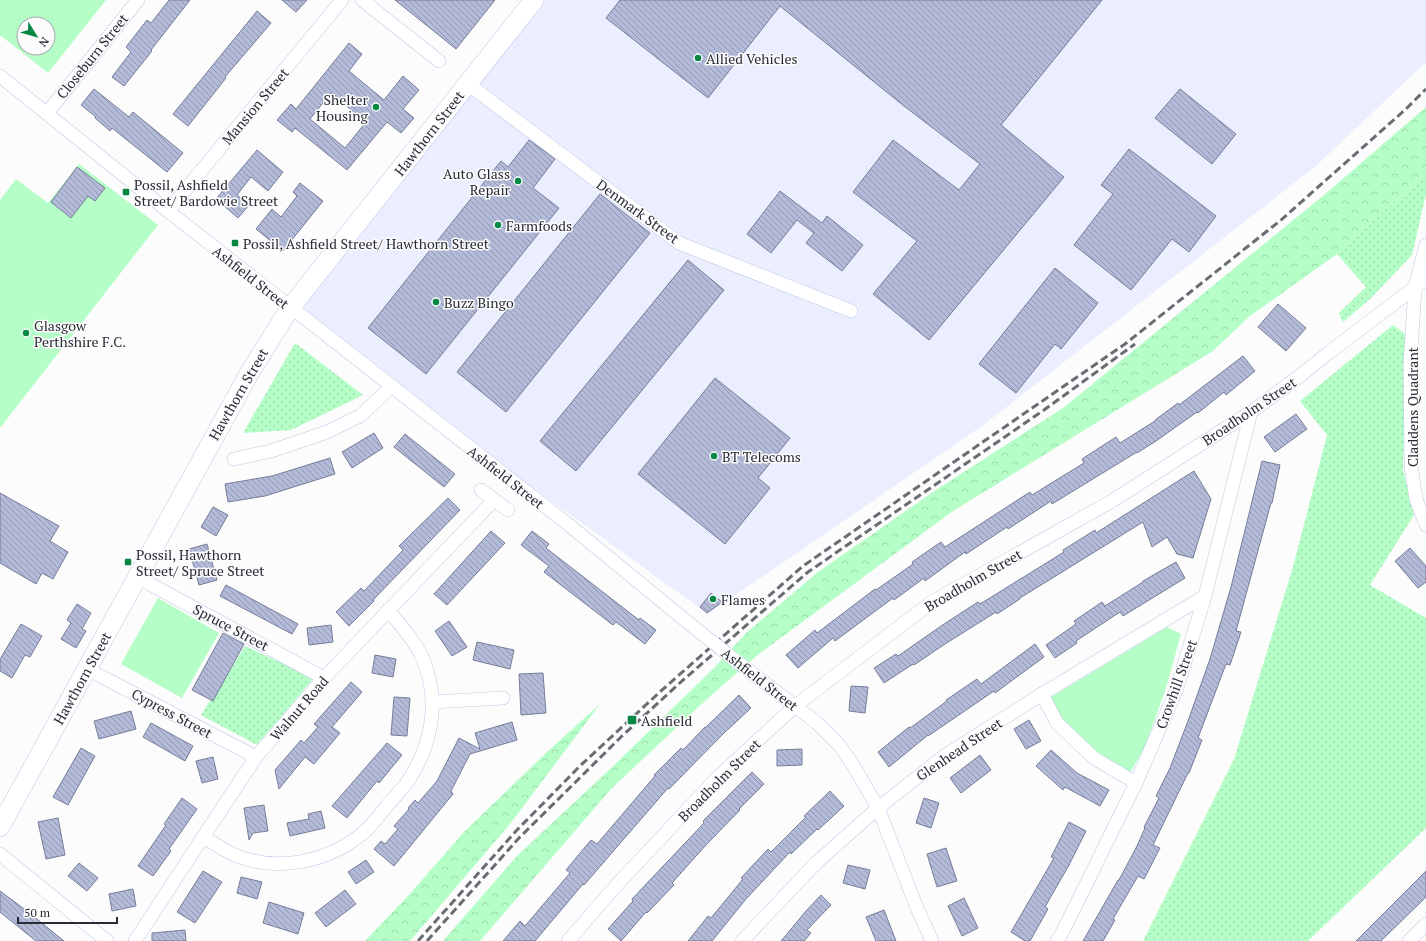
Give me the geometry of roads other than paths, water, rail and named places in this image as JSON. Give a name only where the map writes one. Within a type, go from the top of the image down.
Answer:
[{"type":"main road","name":"Hawthorn Street","points":[[0,827],[250,372],[290,308],[534,0]]},
{"type":"street","name":"Closeburn Street","points":[[47,113],[138,0]]},
{"type":"street","name":"Mansion Street","points":[[168,211],[342,0]]},
{"type":"street","points":[[362,0],[439,61]]},
{"type":"street","name":"Ashfield Street","points":[[0,76],[290,308],[569,525],[691,625],[817,723],[840,746],[878,808],[914,902],[932,941]]},
{"type":"street","name":"Denmark Street","points":[[468,84],[678,243],[851,311]]},
{"type":"street","name":"Claddens Quadrant","points":[[1426,245],[1410,365],[1411,466],[1416,499],[1426,525]]},
{"type":"street","name":"Broadholm Street","points":[[568,941],[613,889],[717,778],[796,706],[932,602],[1112,502],[1250,412],[1327,354],[1421,290],[1426,279]]},
{"type":"street","points":[[234,459],[271,451],[327,432],[360,416],[392,386]]},
{"type":"street","name":"Crowhill Street","points":[[1057,941],[1136,783],[1176,691],[1205,596],[1250,412]]},
{"type":"street","points":[[481,490],[508,510]]},
{"type":"street","name":"Walnut Road","points":[[135,941],[256,757],[324,678],[494,500]]},
{"type":"street","name":"Spruce Street","points":[[137,577],[324,678]]},
{"type":"street","name":"Glenhead Street","points":[[742,941],[816,863],[878,808],[943,757],[1042,694],[1205,596]]},
{"type":"street","points":[[203,836],[237,856],[259,862],[284,864],[308,861],[327,855],[363,833],[409,780],[422,758],[428,742],[432,720],[432,702],[429,677],[422,657],[413,641],[388,610]]},
{"type":"street","name":"Cypress Street","points":[[87,668],[256,757]]},
{"type":"street","points":[[1042,694],[1057,723],[1094,758],[1136,783]]},
{"type":"street","points":[[432,702],[502,698]]},
{"type":"street","points":[[0,854],[107,941]]},
{"type":"street","points":[[1409,941],[1426,924]]},
{"type":"railway","points":[[418,941],[516,831],[581,765],[662,690],[803,566],[1125,344],[1281,220],[1406,109],[1426,89]]},
{"type":"railway","points":[[427,941],[519,838],[621,737],[682,681],[808,572],[1044,410],[1135,344]]},
{"type":"place","name":"Allied Vehicles","points":[[698,58]]},
{"type":"place","name":"Shelter Housing","points":[[376,107]]},
{"type":"place","name":"Auto Glass Repair","points":[[518,181]]},
{"type":"place","name":"Possil, Ashfield Street/ Bardowie Street","points":[[126,192]]},
{"type":"place","name":"Farmfoods","points":[[498,225]]},
{"type":"place","name":"Possil, Ashfield Street/ Hawthorn Street","points":[[235,243]]},
{"type":"place","name":"Buzz Bingo","points":[[436,302]]},
{"type":"place","name":"Glasgow Perthshire F.C.","points":[[26,333]]},
{"type":"place","name":"BT Telecoms","points":[[714,456]]},
{"type":"place","name":"Possil, Hawthorn Street/ Spruce Street","points":[[128,562]]},
{"type":"place","name":"Flames","points":[[713,599]]},
{"type":"place","name":"Ashfield","points":[[632,720]]}]
